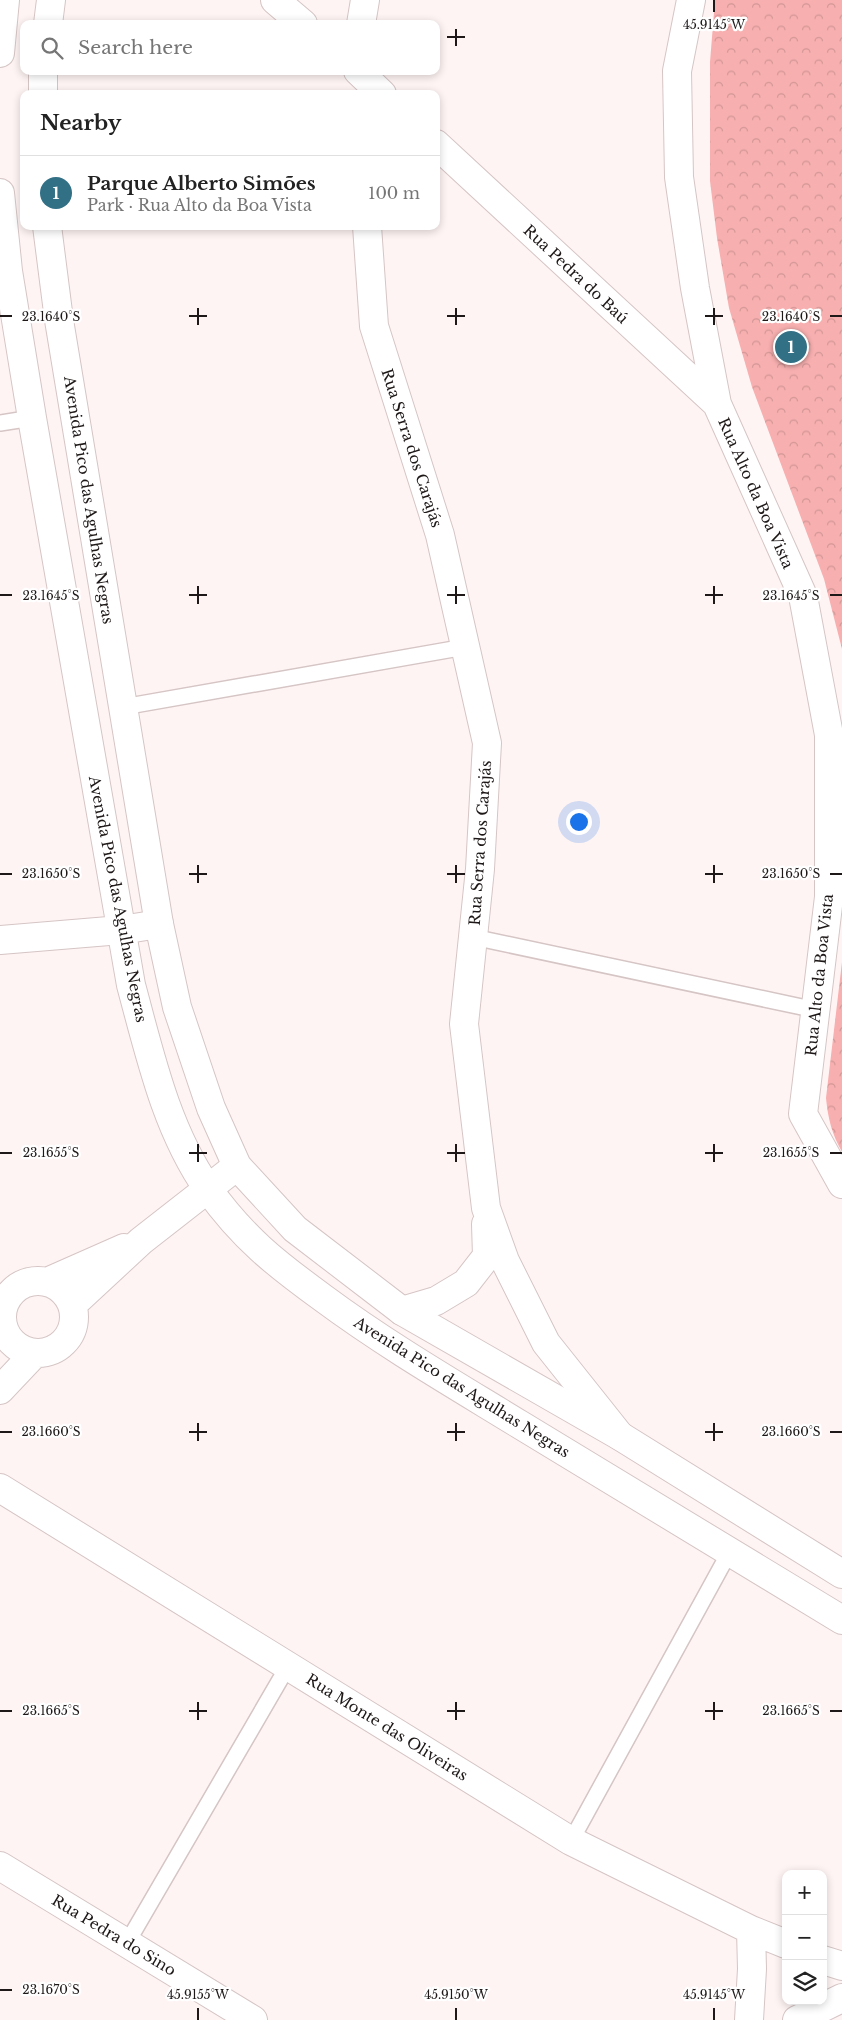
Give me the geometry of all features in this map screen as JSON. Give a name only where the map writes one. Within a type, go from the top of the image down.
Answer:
[{"type":"street","points":[[0,53],[5,0]]},
{"type":"street","points":[[48,20],[51,0]]},
{"type":"street","points":[[275,0],[298,20]]},
{"type":"street","points":[[362,20],[365,0]]},
{"type":"street","name":"Rua Alto da Boa Vista","points":[[691,0],[677,71],[679,177],[695,288],[716,404],[803,596],[829,735],[829,897],[803,1114],[842,1184]]},
{"type":"street","points":[[43,75],[43,90]]},
{"type":"street","points":[[357,75],[357,90]]},
{"type":"street","points":[[361,75],[378,90]]},
{"type":"street","name":"Rua Pedra do Baú","points":[[440,148],[716,404]]},
{"type":"street","name":"Avenida Pico das Agulhas Negras","points":[[0,193],[8,271],[32,418],[131,985],[151,1061],[170,1116],[190,1160],[237,1227],[268,1257],[376,1337],[842,1620]]},
{"type":"street","name":"Avenida Pico das Agulhas Negras","points":[[47,230],[58,310],[159,924],[176,1007],[191,1054],[211,1108],[237,1166],[295,1229],[402,1311],[620,1436],[842,1574]]},
{"type":"street","name":"Rua Serra dos Carajás","points":[[366,230],[374,326],[440,536],[487,743],[480,868],[464,1024],[486,1208],[505,1261],[546,1343],[620,1436]]},
{"type":"street","points":[[0,940],[121,930],[159,924]]},
{"type":"street","points":[[72,1305],[142,1241],[237,1166]]},
{"type":"street","points":[[402,1311],[436,1301],[466,1283],[486,1256],[486,1208]]},
{"type":"street","points":[[47,1282],[67,1295],[72,1305],[74,1317],[72,1329],[67,1339],[58,1348],[35,1353],[23,1350],[14,1344],[2,1323],[2,1311],[7,1290],[35,1281],[47,1282],[142,1241]]},
{"type":"street","points":[[0,1390],[35,1353]]},
{"type":"street","name":"Rua Monte das Oliveiras","points":[[0,1488],[571,1841],[751,1930],[782,1942]]},
{"type":"street","name":"Rua Pedra do Sino","points":[[0,1866],[254,2020]]},
{"type":"street","points":[[749,2020],[752,1968],[751,1930]]},
{"type":"street","points":[[827,1961],[842,1966]]},
{"type":"street","points":[[797,2020],[842,1998]]},
{"type":"lane","points":[[0,423],[32,418]]},
{"type":"lane","points":[[123,707],[465,647]]},
{"type":"lane","points":[[473,937],[816,1010]]},
{"type":"lane","points":[[571,1841],[730,1551]]},
{"type":"lane","points":[[126,1943],[288,1666]]},
{"type":"green space","points":[[715,0],[842,0],[842,649],[824,579],[752,387],[729,308],[717,238],[710,181],[710,62]]},
{"type":"green space","points":[[842,962],[842,1152],[831,1126],[826,1098]]},
{"type":"place","name":"Parque Alberto Simões","points":[[791,347]]}]
